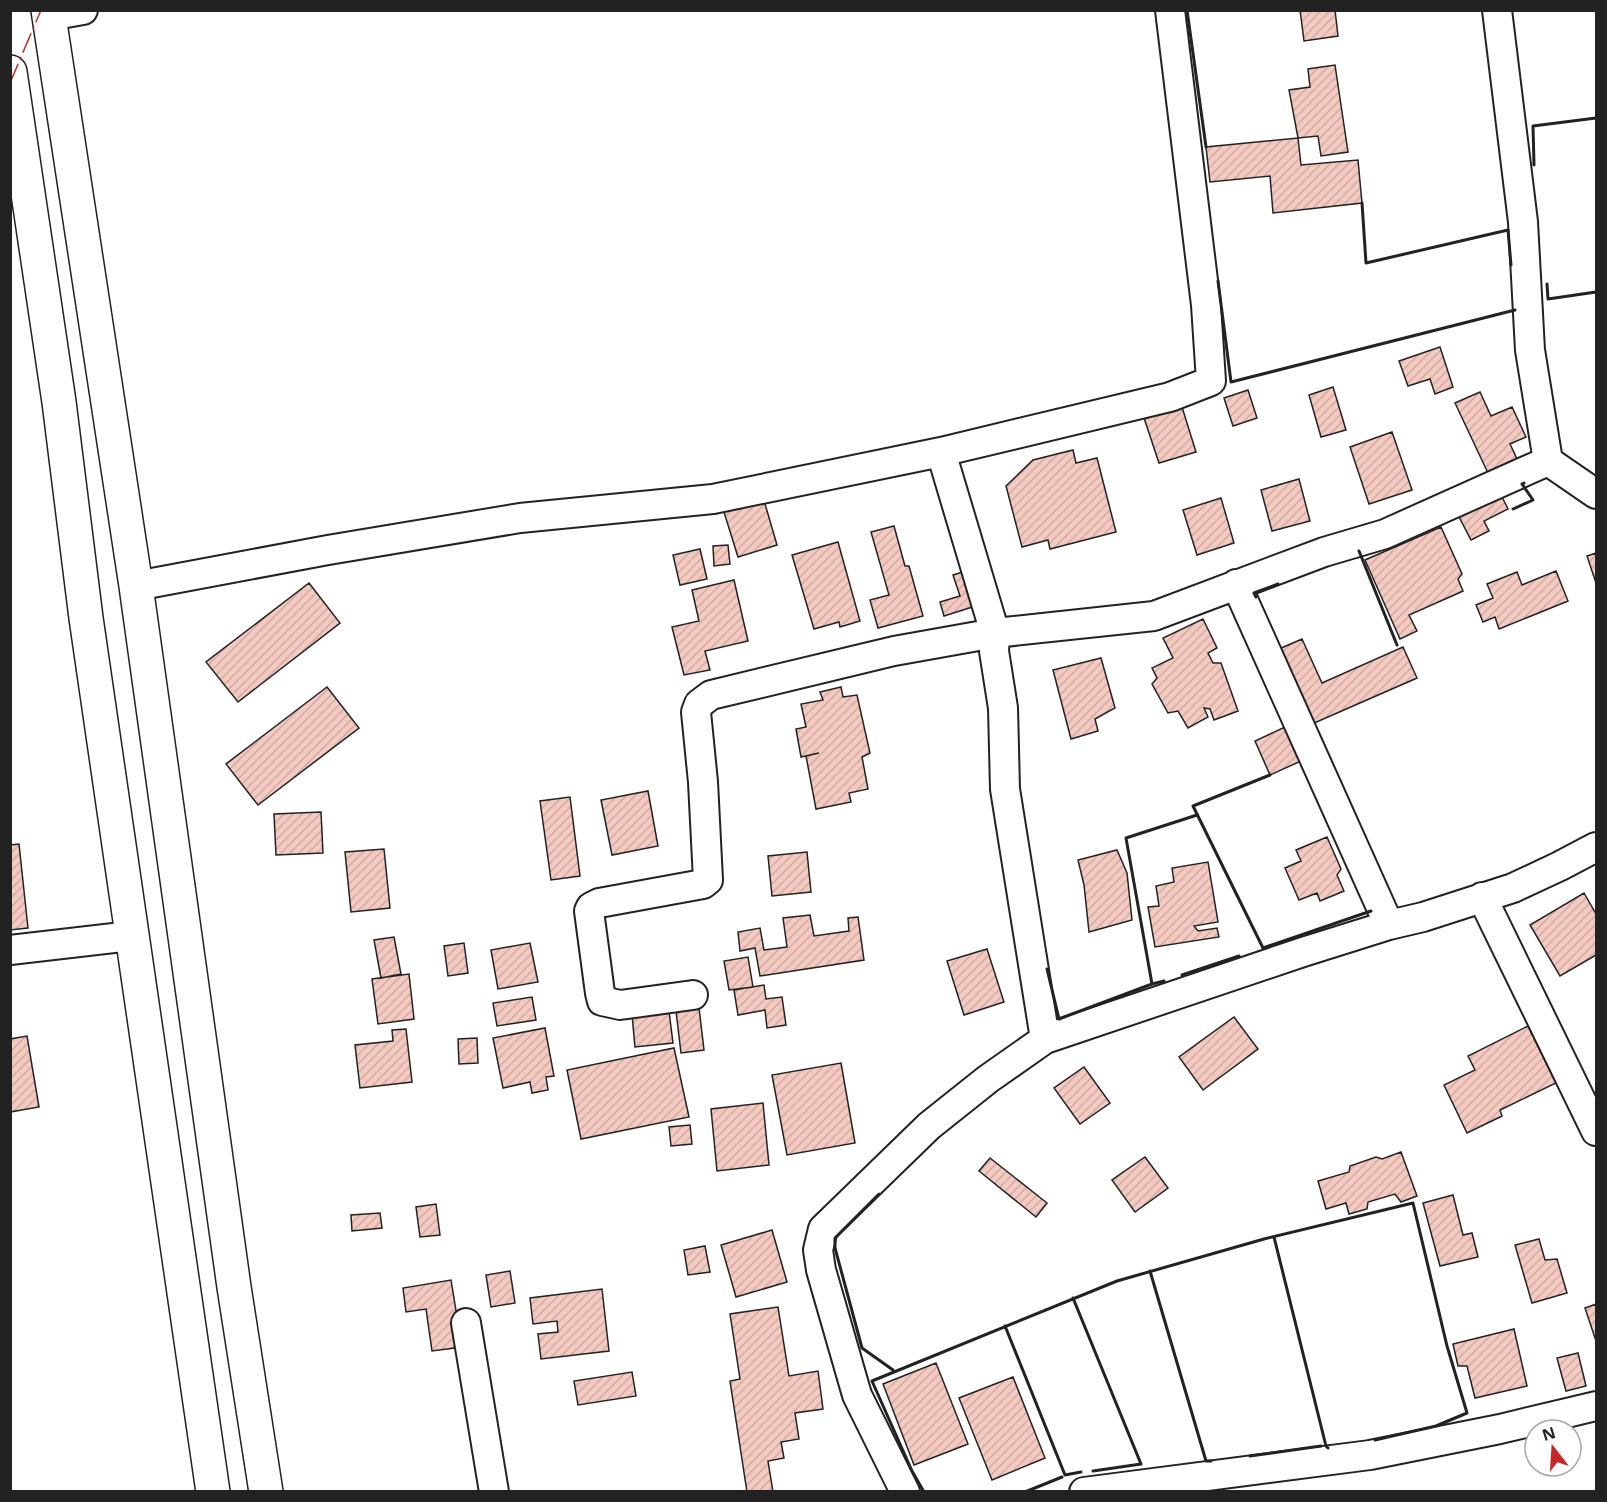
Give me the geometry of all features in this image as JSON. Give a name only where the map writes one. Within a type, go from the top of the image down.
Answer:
[{"type":"highway","points":[[49,13],[136,586],[234,1287],[266,1491]]},
{"type":"highway","points":[[11,81],[55,379],[131,936],[213,1491]]},
{"type":"street","points":[[49,13],[83,10]]},
{"type":"street","points":[[136,586],[328,550],[520,518],[713,499],[942,452],[1170,396],[1211,381],[1206,305],[1170,10]]},
{"type":"street","points":[[1497,10],[1523,222],[1530,350],[1548,461],[1596,494]]},
{"type":"street","points":[[942,452],[995,633],[994,651],[1003,708],[1005,789],[1045,1039]]},
{"type":"street","points":[[693,995],[620,1005],[603,1001],[589,911],[591,907],[599,903],[703,884],[708,880],[696,712],[699,704],[711,695],[894,651],[995,633],[1154,616],[1324,552],[1385,534],[1548,461]]},
{"type":"street","points":[[1236,584],[1389,925]]},
{"type":"street","points":[[905,1491],[857,1395],[821,1270],[818,1250],[823,1229],[929,1126],[988,1079],[1045,1039],[1186,990],[1513,888],[1596,846]]},
{"type":"street","points":[[1482,897],[1596,1131]]},
{"type":"street","points":[[10,950],[131,936]]},
{"type":"street","points":[[466,1323],[494,1491]]},
{"type":"street","points":[[1084,1491],[1370,1455],[1500,1429],[1596,1406]]},
{"type":"building","points":[[1300,10],[1335,10],[1338,36],[1304,41]]},
{"type":"building","points":[[1335,65],[1348,152],[1321,156],[1318,136],[1298,138],[1289,90],[1310,87],[1308,69]]},
{"type":"building","points":[[1298,138],[1301,165],[1358,160],[1362,203],[1273,213],[1270,176],[1210,182],[1206,147]]},
{"type":"building","points":[[1440,347],[1453,387],[1435,394],[1430,379],[1408,386],[1399,361]]},
{"type":"building","points":[[1333,387],[1346,430],[1321,437],[1309,395]]},
{"type":"building","points":[[1248,390],[1257,418],[1233,426],[1224,398]]},
{"type":"building","points":[[1480,392],[1491,416],[1512,407],[1526,437],[1510,444],[1517,459],[1488,473],[1455,403]]},
{"type":"building","points":[[1182,407],[1196,452],[1159,463],[1144,418]]},
{"type":"building","points":[[1392,432],[1412,490],[1369,504],[1350,447]]},
{"type":"building","points":[[1073,450],[1076,463],[1097,458],[1116,532],[1050,549],[1048,540],[1022,547],[1006,486],[1033,460]]},
{"type":"building","points":[[1299,479],[1310,521],[1272,531],[1261,490]]},
{"type":"building","points":[[1499,491],[1508,509],[1484,521],[1489,531],[1471,540],[1457,513]]},
{"type":"building","points":[[763,497],[777,545],[738,557],[723,509]]},
{"type":"building","points":[[1221,498],[1234,543],[1197,555],[1183,510]]},
{"type":"building","points":[[894,526],[905,566],[909,566],[923,616],[878,628],[870,600],[889,595],[871,532]]},
{"type":"building","points":[[1441,527],[1462,574],[1458,579],[1463,591],[1409,615],[1417,631],[1400,639],[1365,560]]},
{"type":"building","points":[[838,542],[860,621],[840,627],[839,622],[814,629],[792,555]]},
{"type":"building","points":[[728,545],[730,564],[714,566],[713,546]]},
{"type":"building","points":[[700,549],[707,579],[680,585],[673,555]]},
{"type":"building","points":[[1596,553],[1596,583],[1587,556]]},
{"type":"building","points":[[972,569],[982,604],[944,616],[940,602],[960,596],[953,575]]},
{"type":"building","points":[[1556,571],[1568,601],[1499,629],[1495,617],[1483,622],[1476,605],[1493,598],[1487,584],[1517,572],[1522,585]]},
{"type":"building","points":[[734,580],[748,641],[705,651],[710,670],[684,675],[672,627],[699,621],[692,590]]},
{"type":"building","points":[[309,583],[340,623],[238,702],[206,662]]},
{"type":"building","points":[[1203,619],[1217,648],[1208,653],[1213,663],[1221,663],[1238,711],[1214,720],[1210,709],[1204,708],[1208,717],[1188,728],[1178,711],[1168,713],[1152,684],[1157,678],[1152,668],[1173,658],[1163,638]]},
{"type":"building","points":[[1302,639],[1322,683],[1403,647],[1417,678],[1312,724],[1279,649]]},
{"type":"building","points":[[1101,658],[1115,708],[1095,719],[1098,731],[1071,739],[1053,670]]},
{"type":"building","points":[[327,687],[359,728],[258,805],[226,764]]},
{"type":"building","points":[[841,687],[843,697],[857,695],[870,753],[862,757],[868,789],[849,793],[851,802],[816,809],[806,756],[819,753],[801,757],[796,729],[806,727],[801,704],[823,700],[820,692]]},
{"type":"building","points":[[1285,727],[1301,761],[1270,775],[1255,741]]},
{"type":"building","points":[[648,791],[658,846],[612,855],[601,800]]},
{"type":"building","points":[[570,797],[580,876],[551,880],[540,801]]},
{"type":"building","points":[[321,812],[323,853],[276,855],[274,814]]},
{"type":"building","points":[[1327,837],[1341,869],[1337,875],[1344,891],[1320,901],[1317,893],[1299,900],[1285,868],[1301,861],[1296,850]]},
{"type":"building","points":[[19,844],[28,928],[10,930],[10,845]]},
{"type":"building","points":[[384,849],[390,908],[351,912],[345,852]]},
{"type":"building","points":[[1117,850],[1127,873],[1132,920],[1089,932],[1084,885],[1078,860]]},
{"type":"building","points":[[807,852],[811,892],[772,896],[768,856]]},
{"type":"building","points":[[1208,862],[1218,922],[1194,926],[1198,931],[1217,928],[1219,937],[1155,947],[1148,907],[1159,906],[1156,886],[1174,882],[1172,868]]},
{"type":"building","points":[[1584,893],[1596,914],[1596,955],[1560,976],[1530,925]]},
{"type":"building","points":[[810,915],[814,936],[849,931],[848,918],[858,917],[864,960],[760,976],[755,948],[740,951],[738,932],[760,928],[764,950],[787,947],[783,918]]},
{"type":"building","points":[[394,937],[401,974],[381,978],[374,940]]},
{"type":"building","points":[[464,943],[468,973],[448,976],[444,946]]},
{"type":"building","points":[[530,943],[538,982],[498,989],[491,950]]},
{"type":"building","points":[[987,949],[1004,1002],[964,1015],[947,961]]},
{"type":"building","points":[[748,957],[753,987],[729,990],[724,961]]},
{"type":"building","points":[[409,974],[414,1019],[378,1024],[372,979]]},
{"type":"building","points":[[764,985],[766,999],[782,997],[786,1025],[767,1028],[765,1010],[738,1015],[734,990]]},
{"type":"building","points":[[532,997],[536,1020],[497,1026],[493,1003]]},
{"type":"building","points":[[699,1008],[704,1050],[681,1053],[676,1011]]},
{"type":"building","points":[[669,1011],[673,1043],[635,1047],[632,1015]]},
{"type":"building","points":[[1234,1017],[1258,1049],[1203,1090],[1179,1057]]},
{"type":"building","points":[[1528,1026],[1556,1083],[1500,1110],[1502,1116],[1467,1133],[1444,1085],[1475,1070],[1468,1056]]},
{"type":"building","points":[[545,1028],[554,1076],[546,1077],[548,1090],[532,1093],[530,1082],[503,1088],[493,1038]]},
{"type":"building","points":[[406,1029],[412,1082],[360,1088],[355,1045],[393,1041],[392,1030]]},
{"type":"building","points":[[27,1036],[39,1107],[10,1112],[10,1039]]},
{"type":"building","points":[[477,1038],[478,1063],[459,1064],[458,1039]]},
{"type":"building","points":[[674,1048],[689,1117],[581,1139],[567,1070]]},
{"type":"building","points":[[841,1063],[855,1143],[787,1155],[772,1075]]},
{"type":"building","points":[[1084,1067],[1110,1103],[1080,1124],[1054,1088]]},
{"type":"building","points":[[763,1103],[769,1165],[717,1171],[711,1109]]},
{"type":"building","points":[[690,1125],[692,1144],[671,1146],[669,1127]]},
{"type":"building","points":[[1401,1152],[1417,1196],[1401,1202],[1395,1194],[1368,1202],[1367,1209],[1349,1214],[1346,1203],[1326,1209],[1318,1181],[1349,1172],[1350,1166]]},
{"type":"building","points":[[1145,1157],[1168,1188],[1135,1212],[1112,1180]]},
{"type":"building","points":[[990,1158],[1047,1203],[1036,1217],[979,1171]]},
{"type":"building","points":[[1453,1195],[1463,1235],[1472,1233],[1478,1257],[1440,1266],[1423,1203]]},
{"type":"building","points":[[436,1204],[440,1235],[420,1237],[416,1207]]},
{"type":"building","points":[[380,1213],[382,1228],[352,1231],[351,1215]]},
{"type":"building","points":[[772,1230],[787,1282],[736,1297],[721,1245]]},
{"type":"building","points":[[1539,1239],[1545,1260],[1557,1259],[1567,1293],[1532,1303],[1515,1245]]},
{"type":"building","points":[[705,1246],[710,1272],[688,1275],[684,1250]]},
{"type":"building","points":[[510,1271],[515,1303],[491,1307],[486,1275]]},
{"type":"building","points":[[451,1280],[462,1347],[432,1351],[426,1309],[406,1312],[403,1288]]},
{"type":"building","points":[[602,1289],[609,1351],[541,1359],[538,1334],[558,1332],[557,1321],[533,1324],[530,1298]]},
{"type":"building","points":[[1596,1304],[1596,1341],[1585,1308]]},
{"type":"building","points":[[778,1307],[789,1376],[818,1371],[823,1409],[795,1413],[799,1439],[781,1442],[784,1458],[768,1461],[773,1492],[747,1492],[730,1381],[740,1379],[730,1314]]},
{"type":"building","points":[[1514,1329],[1527,1386],[1475,1398],[1467,1366],[1458,1366],[1453,1344]]},
{"type":"building","points":[[1578,1353],[1586,1386],[1566,1391],[1557,1358]]},
{"type":"building","points":[[936,1363],[968,1444],[914,1465],[883,1384]]},
{"type":"building","points":[[632,1372],[636,1396],[578,1405],[574,1381]]},
{"type":"building","points":[[1013,1377],[1045,1458],[992,1480],[959,1398]]},
{"type":"wall","points":[[1187,10],[1206,147]]},
{"type":"wall","points":[[1534,165],[1533,126],[1596,118]]},
{"type":"wall","points":[[1362,203],[1366,263],[1508,230],[1511,265]]},
{"type":"wall","points":[[1218,281],[1231,382],[1515,310]]},
{"type":"wall","points":[[1547,284],[1548,299],[1596,292]]},
{"type":"wall","points":[[1513,509],[1533,500],[1522,484],[1524,483]]},
{"type":"wall","points":[[1359,551],[1397,645]]},
{"type":"wall","points":[[1256,597],[1254,593],[1278,584]]},
{"type":"wall","points":[[1270,775],[1193,806],[1263,948],[1371,911]]},
{"type":"wall","points":[[1164,981],[1152,984],[1126,838],[1197,815]]},
{"type":"wall","points":[[1182,975],[1239,956]]},
{"type":"wall","points":[[1047,969],[1059,1019],[1152,984]]},
{"type":"wall","points":[[879,1194],[835,1238],[835,1248],[862,1348],[893,1370]]},
{"type":"wall","points":[[924,1492],[912,1471],[872,1381],[1117,1281],[1264,1239],[1413,1203],[1447,1346],[1467,1413],[1436,1426],[1375,1440]]},
{"type":"wall","points":[[1274,1237],[1328,1448]]},
{"type":"wall","points":[[1150,1271],[1206,1461],[1211,1461]]},
{"type":"wall","points":[[1073,1298],[1141,1464],[1093,1471]]},
{"type":"wall","points":[[1005,1326],[1065,1475],[1081,1472]]},
{"type":"wall","points":[[1250,1456],[1321,1446]]},
{"type":"wall","points":[[1025,1492],[1062,1477]]},
{"type":"power","points":[[10,83],[41,10]]}]
